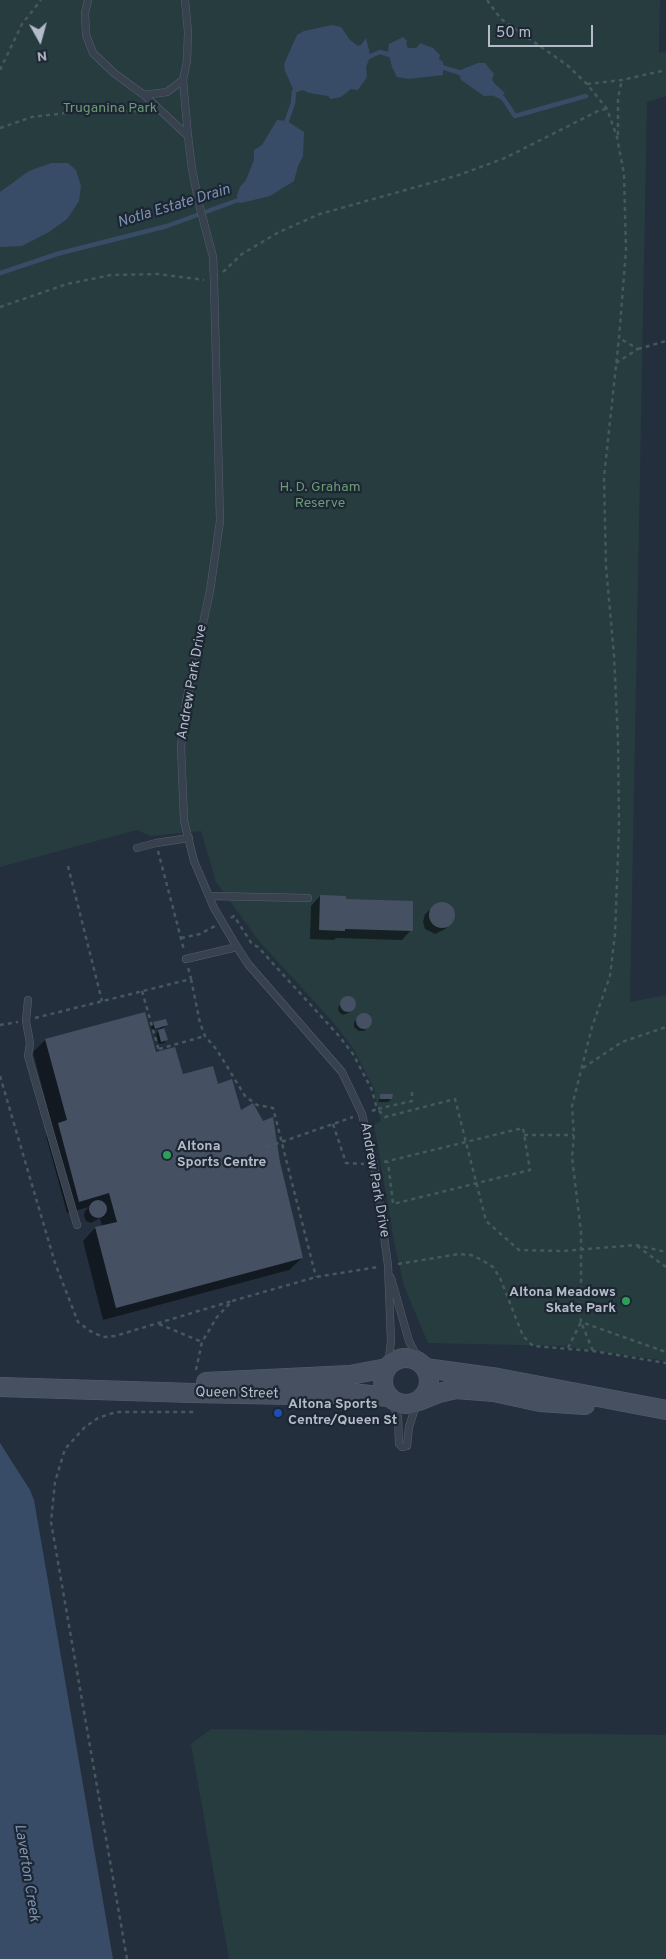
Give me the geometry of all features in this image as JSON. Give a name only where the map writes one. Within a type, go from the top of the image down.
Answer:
[{"type":"main road","points":[[400,1359],[415,1360],[423,1366],[498,1378],[658,1409],[540,1402],[494,1392],[456,1389],[403,1404],[390,1398],[383,1383],[387,1367],[400,1359]]},
{"type":"main road","points":[[418,1401],[428,1389],[429,1382],[423,1366]]},
{"type":"main road","name":"Queen Street","points":[[84,1388],[350,1375],[387,1367]]},
{"type":"main road","name":"Queen Street","points":[[0,1387],[84,1388],[192,1393],[351,1394],[390,1398]]},
{"type":"lane","points":[[88,0],[85,13],[86,35],[93,53],[114,73],[144,95],[188,136]]},
{"type":"lane","name":"Andrew Park Drive","points":[[185,0],[188,32],[187,61],[183,80],[188,136],[199,204],[213,257],[220,521],[210,591],[186,702],[181,747],[184,821],[194,861],[222,923],[248,964],[342,1072],[362,1114],[374,1164],[388,1265],[390,1341],[387,1367]]},
{"type":"lane","points":[[144,95],[167,92],[183,80]]},
{"type":"lane","points":[[137,848],[156,842],[189,838]]},
{"type":"lane","points":[[209,896],[308,898]]},
{"type":"lane","points":[[186,959],[237,947]]},
{"type":"lane","points":[[28,1000],[26,1021],[30,1043],[28,1056],[77,1225]]},
{"type":"lane","name":"Andrew Park Drive","points":[[388,1265],[409,1342],[423,1366]]},
{"type":"lane","points":[[390,1398],[399,1422],[399,1444],[404,1447],[407,1446],[410,1427],[418,1401]]},
{"type":"path","points":[[0,70],[22,24],[41,0]]},
{"type":"path","points":[[487,0],[501,19],[567,65],[587,84],[607,109],[618,137]]},
{"type":"path","points":[[587,84],[622,80],[666,70]]},
{"type":"path","points":[[593,1351],[581,1322],[579,1304],[581,1298],[581,1232],[572,1157],[574,1135],[572,1106],[592,1027],[610,976],[615,934],[619,828],[618,741],[614,655],[606,566],[604,477],[619,338],[626,250],[624,174],[618,137],[618,98],[622,80]]},
{"type":"path","points":[[0,128],[32,117],[83,111],[146,111],[156,108]]},
{"type":"path","points":[[0,307],[67,284],[111,275],[158,274],[214,281],[242,254],[279,232],[320,214],[459,175],[505,158],[600,110],[607,109]]},
{"type":"path","points":[[619,338],[638,349]]},
{"type":"path","points":[[616,363],[638,349],[666,341]]},
{"type":"path","points":[[156,842],[191,979],[200,1023],[205,1036],[245,1096],[257,1105],[273,1108],[316,1277]]},
{"type":"path","points":[[68,866],[102,1001]]},
{"type":"path","points":[[181,938],[200,934],[234,916],[252,944],[258,947],[353,1054],[372,1090],[377,1109],[385,1117],[455,1100],[486,1222],[519,1250],[580,1250],[636,1245],[666,1252]]},
{"type":"path","points":[[0,1025],[26,1021],[191,979]]},
{"type":"path","points":[[142,991],[158,1050],[205,1036]]},
{"type":"path","points":[[582,1069],[622,1042],[666,1027]]},
{"type":"path","points":[[0,1076],[55,1263],[78,1322],[90,1331],[103,1336],[115,1336],[316,1277],[459,1254],[470,1255],[482,1260],[493,1268],[500,1278],[527,1342],[533,1346],[593,1351],[666,1362]]},
{"type":"path","points":[[267,1147],[377,1109],[412,1101],[412,1090]]},
{"type":"path","points":[[333,1124],[346,1163],[374,1164]]},
{"type":"path","points":[[523,1128],[524,1135],[530,1170],[393,1204],[388,1162],[523,1128]]},
{"type":"path","points":[[524,1135],[574,1135]]},
{"type":"path","points":[[636,1245],[666,1267]]},
{"type":"path","points":[[158,1324],[202,1342],[217,1317],[232,1301]]},
{"type":"path","points":[[568,1348],[581,1322]]},
{"type":"path","points":[[581,1322],[666,1352]]},
{"type":"path","points":[[127,1959],[51,1522],[55,1482],[65,1449],[85,1427],[98,1418],[116,1412],[192,1412]]},
{"type":"green space","name":"H. D. Graham Reserve","points":[[0,0],[660,0],[659,53],[666,52],[666,96],[647,102],[630,1002],[666,995],[666,1361],[563,1346],[428,1343],[404,1286],[395,1246],[374,1125],[381,1121],[374,1089],[353,1048],[333,1022],[259,941],[216,882],[201,831],[150,836],[137,830],[0,867]]},
{"type":"green space","points":[[211,1729],[666,1735],[666,1959],[229,1959],[191,1744]]},
{"type":"water","points":[[332,25],[341,27],[350,40],[358,46],[366,38],[370,57],[366,67],[367,77],[358,90],[351,89],[341,97],[331,99],[328,96],[309,93],[303,90],[294,91],[284,64],[297,35],[304,31]]},
{"type":"water","points":[[403,37],[407,41],[408,48],[416,48],[420,43],[433,48],[440,55],[439,59],[443,62],[443,75],[409,79],[397,77],[388,51],[389,44]]},
{"type":"water","points":[[478,63],[485,63],[494,74],[492,79],[505,93],[503,95],[484,96],[461,80],[458,71]]},
{"type":"water","points":[[277,120],[287,121],[304,132],[303,156],[294,181],[270,196],[241,203],[237,202],[240,187],[246,180],[254,160],[254,150],[262,145]]},
{"type":"water","points":[[51,163],[68,163],[76,170],[81,186],[79,201],[67,219],[49,232],[22,246],[0,247],[0,192],[29,171]]},
{"type":"water","name":"Laverton Creek","points":[[0,1443],[30,1490],[34,1500],[113,1959],[0,1959]]},
{"type":"building","points":[[320,895],[346,896],[346,899],[413,901],[413,931],[319,930]]},
{"type":"building","points":[[442,902],[451,906],[455,915],[451,924],[442,928],[433,924],[429,915],[433,906]]},
{"type":"building","points":[[345,996],[351,996],[356,1001],[354,1010],[345,1012],[340,1007],[340,1001]]},
{"type":"building","name":"Altona Sports Centre","points":[[145,1012],[156,1052],[175,1047],[183,1074],[213,1066],[218,1084],[232,1079],[241,1110],[253,1103],[263,1121],[273,1117],[280,1162],[303,1258],[116,1308],[95,1227],[117,1222],[109,1193],[79,1202],[58,1123],[67,1120],[45,1039]]},
{"type":"building","points":[[361,1013],[367,1013],[372,1018],[370,1027],[361,1029],[356,1024],[356,1018]]},
{"type":"building","points":[[166,1019],[168,1025],[155,1029],[153,1022]]},
{"type":"building","points":[[164,1028],[168,1040],[161,1042],[158,1030]]},
{"type":"building","points":[[380,1094],[393,1094],[392,1099],[380,1099]]},
{"type":"building","points":[[98,1200],[104,1203],[107,1209],[104,1215],[98,1218],[92,1215],[89,1209],[92,1203]]},
{"type":"waterway","name":"Notla Estate Drain","points":[[366,58],[380,52],[394,56]]},
{"type":"waterway","name":"Notla Estate Drain","points":[[438,66],[461,73]]},
{"type":"waterway","name":"Notla Estate Drain","points":[[285,126],[293,103],[294,91],[299,89]]},
{"type":"waterway","name":"Notla Estate Drain","points":[[493,93],[503,98],[515,116],[586,96]]},
{"type":"waterway","name":"Notla Estate Drain","points":[[0,273],[57,254],[167,226],[241,199]]},
{"type":"place","name":"Altona Sports Centre","points":[[167,1155]]},
{"type":"place","name":"Altona Meadows Skate Park","points":[[626,1301]]},
{"type":"place","name":"Altona Sports Centre/Queen St","points":[[278,1413]]},
{"type":"park label","name":"Truganina Park","points":[[110,109]]}]
